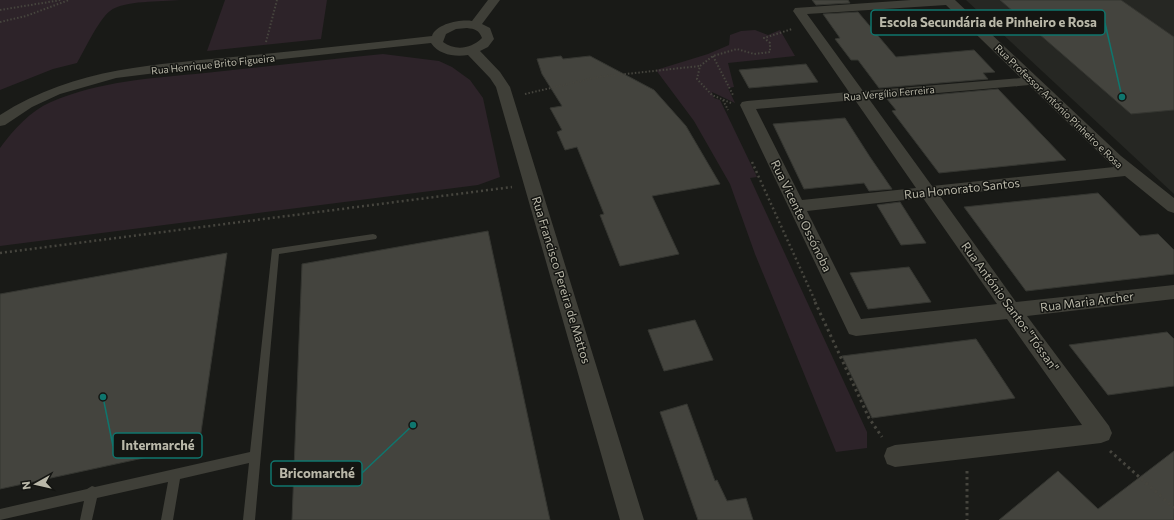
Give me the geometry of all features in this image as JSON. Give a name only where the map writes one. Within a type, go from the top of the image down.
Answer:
[{"type":"street","points":[[475,25],[494,0]]},
{"type":"street","name":"Rua António Santos \"Tóssan\"","points":[[948,1],[798,11],[1101,433],[1090,434]]},
{"type":"street","name":"Rua Professor António Pinheiro e Rosa","points":[[948,1],[1127,171],[1174,208]]},
{"type":"street","points":[[467,24],[475,25],[486,31],[488,39],[484,44],[471,50],[459,52],[446,50],[437,43],[436,39],[438,34],[450,27],[467,24]]},
{"type":"street","name":"Rua Henrique Brito Figueira","points":[[0,122],[16,109],[40,96],[91,79],[436,39]]},
{"type":"street","name":"Rua Francisco Pereira de Mattos","points":[[471,50],[495,75],[503,87],[632,520]]},
{"type":"street","name":"Rua Vergílio Ferreira","points":[[742,105],[1032,81]]},
{"type":"street","name":"Rua Vicente Ossónoba","points":[[742,105],[796,206],[856,328]]},
{"type":"street","name":"Rua Honorato Santos","points":[[796,206],[1127,171]]},
{"type":"street","name":"Rua Maria Archer","points":[[856,328],[1174,292]]},
{"type":"street","points":[[895,456],[1090,434]]},
{"type":"lane","points":[[249,520],[275,251],[373,237]]},
{"type":"lane","points":[[0,515],[92,492],[255,456]]},
{"type":"lane","points":[[166,520],[175,474]]},
{"type":"lane","points":[[86,520],[92,492]]},
{"type":"path","points":[[0,10],[60,0]]},
{"type":"path","points":[[0,22],[26,16],[69,0]]},
{"type":"path","points":[[262,58],[277,0]]},
{"type":"path","points":[[524,94],[598,78],[700,66],[713,56],[737,49],[748,54],[761,55],[770,52],[770,43],[764,38],[787,30],[810,28]]},
{"type":"path","points":[[713,56],[742,105]]},
{"type":"path","points":[[700,66],[697,79],[712,95],[723,100],[742,105]]},
{"type":"path","points":[[723,100],[730,114]]},
{"type":"path","points":[[750,158],[869,418],[895,456]]},
{"type":"path","points":[[0,253],[532,184]]},
{"type":"path","points":[[1090,434],[1174,508]]},
{"type":"path","points":[[967,520],[968,448]]},
{"type":"shaded area","points":[[0,0],[180,0],[133,3],[116,7],[101,21],[77,63],[53,69],[0,90]]},
{"type":"shaded area","points":[[225,0],[327,0],[321,39],[207,51]]},
{"type":"shaded area","points":[[966,0],[1174,0],[1174,194]]},
{"type":"shaded area","points":[[755,30],[768,35],[780,30],[795,56],[728,63],[734,87],[728,88],[735,103],[712,92],[714,98],[720,100],[757,177],[750,178],[867,432],[867,448],[836,452],[755,254],[730,184],[694,121],[656,70],[708,54],[729,45],[730,35],[741,31]]},
{"type":"shaded area","points":[[383,54],[439,61],[452,67],[470,80],[483,98],[500,177],[478,185],[0,246],[0,148],[10,134],[22,122],[43,106],[69,95],[107,85],[166,77]]},
{"type":"building","points":[[812,0],[848,0],[850,3],[816,5]]},
{"type":"building","points":[[1000,0],[1121,0],[1174,37],[1174,110],[1131,114]]},
{"type":"building","points":[[858,12],[896,57],[974,50],[995,72],[983,73],[988,79],[879,88],[858,60],[851,60],[835,39],[840,38],[823,14]]},
{"type":"building","points":[[561,56],[563,59],[590,56],[654,90],[686,126],[720,184],[652,196],[679,254],[620,266],[600,215],[604,214],[577,147],[565,150],[557,132],[562,130],[550,108],[562,106],[542,74],[537,59]]},
{"type":"building","points":[[806,64],[818,82],[749,88],[739,70]]},
{"type":"building","points":[[998,89],[1066,160],[939,173],[892,111],[896,110],[887,99]]},
{"type":"building","points":[[845,118],[892,189],[869,191],[864,183],[804,189],[773,124]]},
{"type":"building","points":[[1098,193],[1140,236],[1158,234],[1174,250],[1174,274],[1026,291],[964,207]]},
{"type":"building","points":[[900,202],[926,243],[901,245],[877,205]]},
{"type":"building","points":[[488,231],[550,520],[292,520],[302,264]]},
{"type":"building","points":[[227,253],[199,446],[0,489],[0,294]]},
{"type":"building","points":[[909,267],[931,302],[868,309],[850,273]]},
{"type":"building","points":[[695,320],[713,360],[664,371],[648,330]]},
{"type":"building","points":[[1167,332],[1174,339],[1174,386],[1108,395],[1069,345]]},
{"type":"building","points":[[976,339],[1015,398],[872,418],[842,356]]},
{"type":"building","points":[[687,404],[715,481],[717,480],[727,501],[746,498],[753,520],[698,520],[660,412]]},
{"type":"building","points":[[1174,451],[1174,520],[999,520],[1058,471],[1098,509]]},
{"type":"place","name":"Escola Secundária de Pinheiro e Rosa","points":[[1122,97]]},
{"type":"place","name":"Intermarché","points":[[103,397]]},
{"type":"place","name":"Bricomarché","points":[[413,425]]}]
